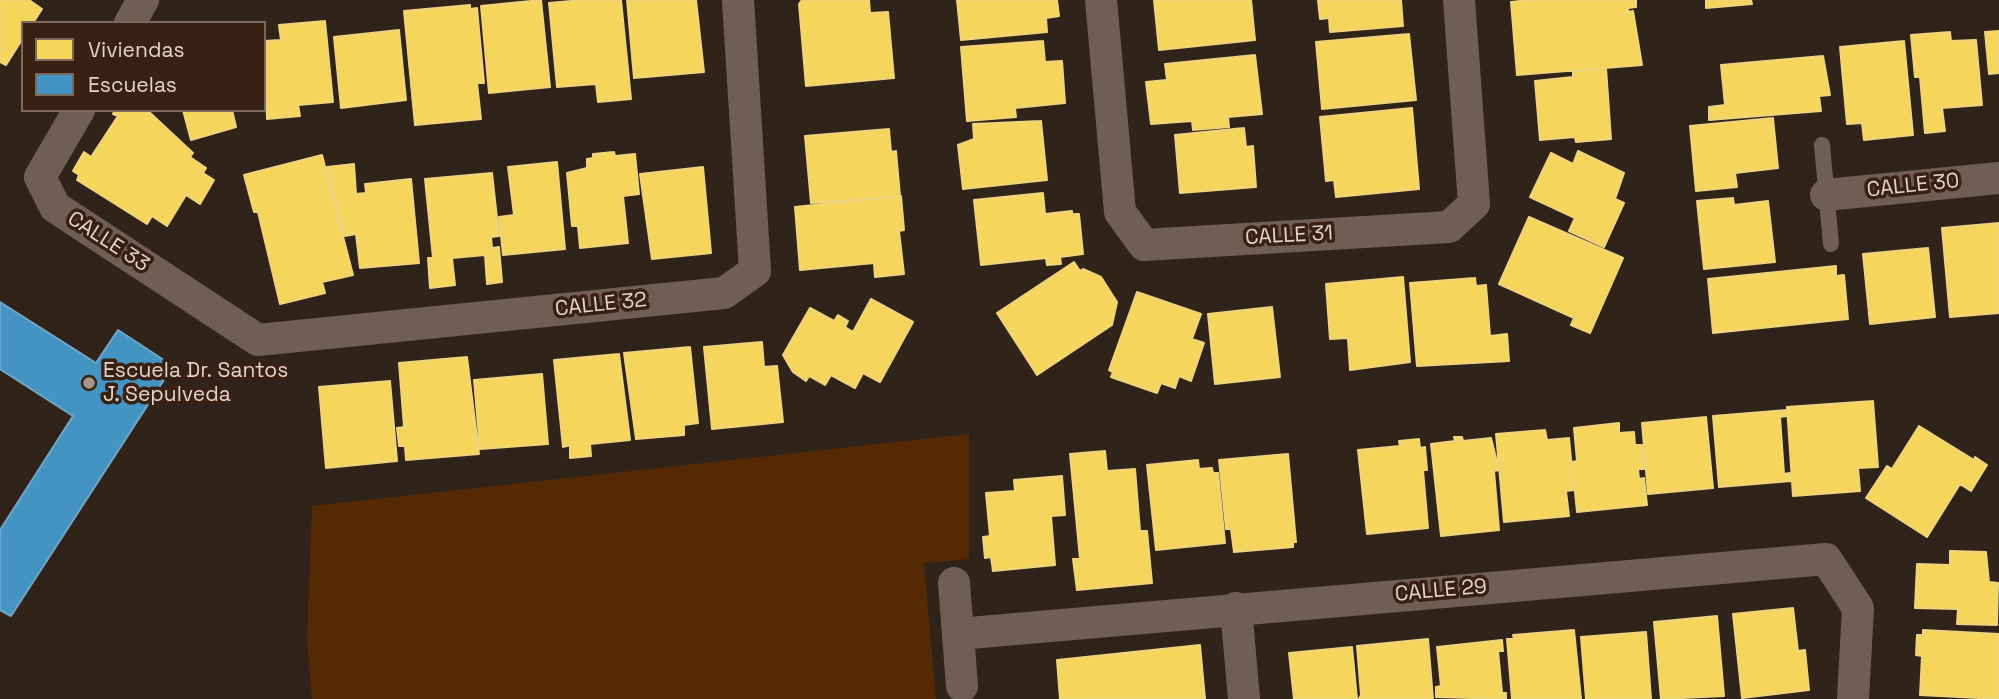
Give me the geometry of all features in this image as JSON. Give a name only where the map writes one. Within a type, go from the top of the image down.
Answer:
[{"type":"street","points":[[131,21],[143,0]]},
{"type":"street","name":"CALLE 32","points":[[184,292],[258,340],[724,293],[755,271],[738,0]]},
{"type":"street","name":"CALLE 31","points":[[1101,0],[1121,212],[1144,245],[1449,227],[1474,204],[1459,0]]},
{"type":"street","name":"CALLE 33","points":[[78,112],[40,177],[55,207],[184,292]]},
{"type":"street","name":"CALLE 30","points":[[1826,195],[1999,178]]},
{"type":"street","name":"CALLE 29","points":[[958,634],[1826,559],[1858,608],[1853,699]]},
{"type":"street","points":[[954,583],[962,686]]},
{"type":"street","points":[[1236,608],[1244,699]]},
{"type":"lane","points":[[1822,145],[1831,244]]},
{"type":"shaded area","points":[[969,434],[969,559],[924,563],[936,699],[312,699],[307,639],[312,506]]},
{"type":"building: Viviendas","points":[[0,0],[29,0],[42,9],[34,21],[21,21],[21,41],[6,65],[0,62]]},
{"type":"building: Viviendas","points":[[541,0],[550,87],[489,93],[481,6]]},
{"type":"building: Viviendas","points":[[621,0],[631,99],[598,102],[596,84],[557,87],[549,3]]},
{"type":"building: Viviendas","points":[[627,0],[696,0],[704,72],[634,78]]},
{"type":"building: Viviendas","points":[[802,0],[869,0],[870,13],[888,12],[894,78],[806,86],[799,4]]},
{"type":"building: Viviendas","points":[[957,0],[1057,0],[1059,16],[1046,18],[1047,32],[961,40]]},
{"type":"building: Viviendas","points":[[1154,0],[1251,0],[1255,40],[1159,50]]},
{"type":"building: Viviendas","points":[[1318,0],[1401,0],[1403,26],[1330,32],[1329,18],[1320,19]]},
{"type":"building: Viviendas","points":[[1636,0],[1636,7],[1628,8],[1628,12],[1633,11],[1642,65],[1517,75],[1511,2]]},
{"type":"building: Viviendas","points":[[1706,0],[1751,0],[1752,4],[1706,8]]},
{"type":"building: Viviendas","points":[[470,5],[470,9],[477,8],[484,83],[477,83],[481,119],[415,125],[404,11]]},
{"type":"building: Viviendas","points":[[325,21],[333,102],[298,105],[300,116],[267,119],[266,41],[281,40],[279,25]]},
{"type":"building: Viviendas","points":[[399,30],[406,100],[341,108],[334,37]]},
{"type":"building: Viviendas","points":[[1999,31],[1999,73],[1989,74],[1985,32]]},
{"type":"building: Viviendas","points":[[1950,32],[1951,41],[1976,40],[1982,105],[1942,108],[1945,131],[1925,133],[1920,77],[1915,77],[1911,35]]},
{"type":"building: Viviendas","points":[[1409,34],[1416,100],[1322,109],[1316,42]]},
{"type":"building: Viviendas","points":[[1043,41],[1045,62],[1062,61],[1065,103],[1015,108],[1016,117],[967,121],[961,47]]},
{"type":"building: Viviendas","points":[[1904,41],[1913,135],[1864,140],[1862,123],[1847,124],[1840,47]]},
{"type":"building: Viviendas","points":[[1255,55],[1262,114],[1228,117],[1229,127],[1193,130],[1192,121],[1151,124],[1146,82],[1167,80],[1165,64]]},
{"type":"building: Viviendas","points":[[1823,56],[1830,95],[1819,96],[1821,111],[1709,120],[1709,107],[1725,105],[1721,65]]},
{"type":"building: Viviendas","points":[[1606,68],[1611,139],[1576,142],[1575,137],[1540,140],[1535,81],[1573,77],[1573,71]]},
{"type":"building: Viviendas","points":[[1412,108],[1419,189],[1336,197],[1334,180],[1326,181],[1320,117]]},
{"type":"building: Viviendas","points":[[149,112],[193,153],[190,157],[206,168],[203,173],[214,180],[200,204],[186,195],[167,226],[152,216],[147,224],[77,180],[79,175],[73,171],[84,152],[91,157],[118,116],[113,114]]},
{"type":"building: Viviendas","points":[[184,112],[232,112],[236,127],[191,140]]},
{"type":"building: Viviendas","points":[[1773,118],[1778,168],[1735,173],[1737,187],[1696,191],[1690,126]]},
{"type":"building: Viviendas","points":[[1041,121],[1047,180],[963,189],[958,145],[974,139],[973,124]]},
{"type":"building: Viviendas","points":[[1244,128],[1246,147],[1253,146],[1256,187],[1180,193],[1175,135]]},
{"type":"building: Viviendas","points":[[889,129],[891,152],[896,151],[900,196],[811,203],[805,136]]},
{"type":"building: Viviendas","points":[[1578,151],[1624,173],[1615,199],[1624,203],[1604,247],[1569,231],[1575,218],[1530,197],[1551,153],[1573,164]]},
{"type":"building: Viviendas","points":[[614,152],[615,156],[635,154],[639,194],[623,196],[628,243],[580,248],[578,226],[572,226],[567,173],[587,168],[587,159],[593,158],[593,154]]},
{"type":"building: Viviendas","points":[[322,155],[353,275],[322,282],[325,293],[280,304],[258,212],[254,212],[244,175]]},
{"type":"building: Viviendas","points":[[557,162],[565,249],[503,255],[499,217],[514,215],[508,167]]},
{"type":"building: Viviendas","points":[[354,164],[356,194],[366,193],[365,184],[411,179],[419,263],[360,268],[356,234],[345,236],[327,167]]},
{"type":"building: Viviendas","points":[[703,167],[711,253],[652,259],[640,174]]},
{"type":"building: Viviendas","points":[[492,173],[499,236],[491,237],[492,248],[499,247],[502,282],[487,284],[485,255],[452,258],[455,285],[430,288],[428,258],[433,258],[425,179]]},
{"type":"building: Viviendas","points":[[1043,193],[1045,214],[1072,211],[1072,214],[1079,214],[1083,254],[1060,257],[1061,264],[1047,265],[1046,258],[981,265],[974,200]]},
{"type":"building: Viviendas","points":[[901,196],[904,230],[899,231],[904,274],[875,277],[874,263],[800,270],[795,207]]},
{"type":"building: Viviendas","points":[[1733,198],[1734,205],[1768,201],[1775,262],[1704,269],[1697,201]]},
{"type":"building: Viviendas","points":[[1529,217],[1623,258],[1590,333],[1571,325],[1574,318],[1499,284]]},
{"type":"building: Viviendas","points":[[1999,223],[1999,313],[1950,317],[1942,228]]},
{"type":"building: Viviendas","points":[[1928,248],[1935,317],[1870,324],[1863,254]]},
{"type":"building: Viviendas","points":[[1074,262],[1080,271],[1083,269],[1101,277],[1117,302],[1112,325],[1037,375],[997,313]]},
{"type":"building: Viviendas","points":[[1836,266],[1836,276],[1844,275],[1848,319],[1713,333],[1708,279]]},
{"type":"building: Viviendas","points":[[1403,277],[1410,362],[1350,370],[1348,338],[1330,339],[1326,284]]},
{"type":"building: Viviendas","points":[[1475,278],[1476,286],[1486,285],[1490,336],[1507,334],[1509,361],[1417,366],[1410,283]]},
{"type":"building: Viviendas","points":[[1137,292],[1201,314],[1192,339],[1204,343],[1191,381],[1179,376],[1175,388],[1161,383],[1157,393],[1111,377],[1113,372],[1109,370]]},
{"type":"building: Viviendas","points":[[871,299],[913,322],[880,382],[863,373],[855,388],[831,375],[825,385],[809,376],[806,381],[793,372],[783,355],[810,308],[834,321],[838,315],[848,321],[845,327],[853,332]]},
{"type":"building: Viviendas","points":[[1272,307],[1280,377],[1215,384],[1208,314]]},
{"type":"building: Viviendas","points":[[762,342],[764,367],[777,366],[783,422],[712,429],[704,347]]},
{"type":"building: Viviendas","points":[[690,347],[698,423],[684,425],[684,435],[636,439],[624,353]]},
{"type":"building: Viviendas","points":[[619,354],[630,440],[590,444],[591,456],[570,458],[570,445],[563,447],[554,360]]},
{"type":"building: Viviendas","points":[[467,357],[479,454],[406,460],[405,446],[399,446],[397,428],[404,427],[399,363]]},
{"type":"building: Viviendas","points":[[542,374],[548,444],[480,449],[474,380]]},
{"type":"building: Viviendas","points":[[390,381],[397,461],[326,468],[319,387]]},
{"type":"building: Viviendas","points":[[1873,401],[1878,467],[1858,468],[1860,491],[1793,496],[1787,407]]},
{"type":"building: Viviendas","points":[[1787,410],[1787,416],[1780,417],[1784,474],[1790,473],[1791,481],[1719,487],[1713,416]]},
{"type":"building: Viviendas","points":[[1706,417],[1713,488],[1648,494],[1642,423]]},
{"type":"building: Viviendas","points":[[1619,423],[1619,433],[1634,432],[1635,445],[1642,445],[1644,469],[1638,469],[1639,479],[1644,478],[1647,505],[1577,512],[1572,462],[1577,461],[1574,428]]},
{"type":"building: Viviendas","points":[[1919,426],[1974,460],[1975,457],[1987,465],[1971,491],[1960,484],[1927,537],[1866,498],[1887,466],[1892,469]]},
{"type":"building: Viviendas","points":[[1545,430],[1547,440],[1569,438],[1574,490],[1566,491],[1569,516],[1504,522],[1496,434]]},
{"type":"building: Viviendas","points":[[1454,437],[1462,437],[1463,441],[1491,438],[1499,470],[1494,471],[1499,530],[1441,536],[1431,444],[1455,441]]},
{"type":"building: Viviendas","points":[[1419,439],[1420,448],[1425,447],[1427,470],[1423,470],[1428,528],[1367,534],[1358,450],[1400,446],[1399,441]]},
{"type":"building: Viviendas","points":[[1105,451],[1107,471],[1135,469],[1140,531],[1147,531],[1152,583],[1077,590],[1073,559],[1080,559],[1070,454]]},
{"type":"building: Viviendas","points":[[1288,454],[1296,542],[1293,542],[1293,547],[1234,552],[1231,529],[1226,529],[1219,460]]},
{"type":"building: Viviendas","points":[[1198,460],[1199,469],[1212,468],[1213,473],[1218,473],[1225,543],[1156,550],[1147,465]]},
{"type":"building: Viviendas","points":[[1062,476],[1065,515],[1051,516],[1055,565],[993,571],[991,557],[985,558],[983,537],[990,536],[986,493],[1015,491],[1014,480]]},
{"type":"building: Viviendas","points":[[1950,551],[1986,552],[1989,582],[1998,583],[1997,625],[1957,624],[1958,609],[1915,608],[1917,564],[1950,565]]},
{"type":"building: Viviendas","points":[[1793,608],[1798,651],[1805,650],[1809,690],[1742,698],[1733,614]]},
{"type":"building: Viviendas","points":[[1717,616],[1724,696],[1661,699],[1654,622]]},
{"type":"building: Viviendas","points":[[1574,630],[1581,699],[1512,699],[1507,639],[1514,639],[1513,635]]},
{"type":"building: Viviendas","points":[[1923,630],[1999,634],[1999,699],[1920,695],[1922,656],[1916,655],[1917,635],[1923,635]]},
{"type":"building: Viviendas","points":[[1646,632],[1651,699],[1586,699],[1581,637]]},
{"type":"building: Viviendas","points":[[1428,639],[1433,699],[1359,699],[1361,695],[1357,646]]},
{"type":"building: Viviendas","points":[[1502,640],[1503,651],[1498,651],[1502,693],[1506,693],[1506,699],[1436,697],[1436,687],[1441,686],[1437,647]]},
{"type":"building: Viviendas","points":[[1200,645],[1205,699],[1060,699],[1057,660]]},
{"type":"building: Viviendas","points":[[1352,647],[1357,699],[1294,699],[1289,653]]},
{"type":"building: Escuelas","points":[[0,302],[96,363],[118,330],[173,366],[11,616],[0,610],[0,530],[73,416],[0,369]]},
{"type":"place","name":"Escuela Dr. Santos J. Sepulveda","points":[[89,383]]}]
